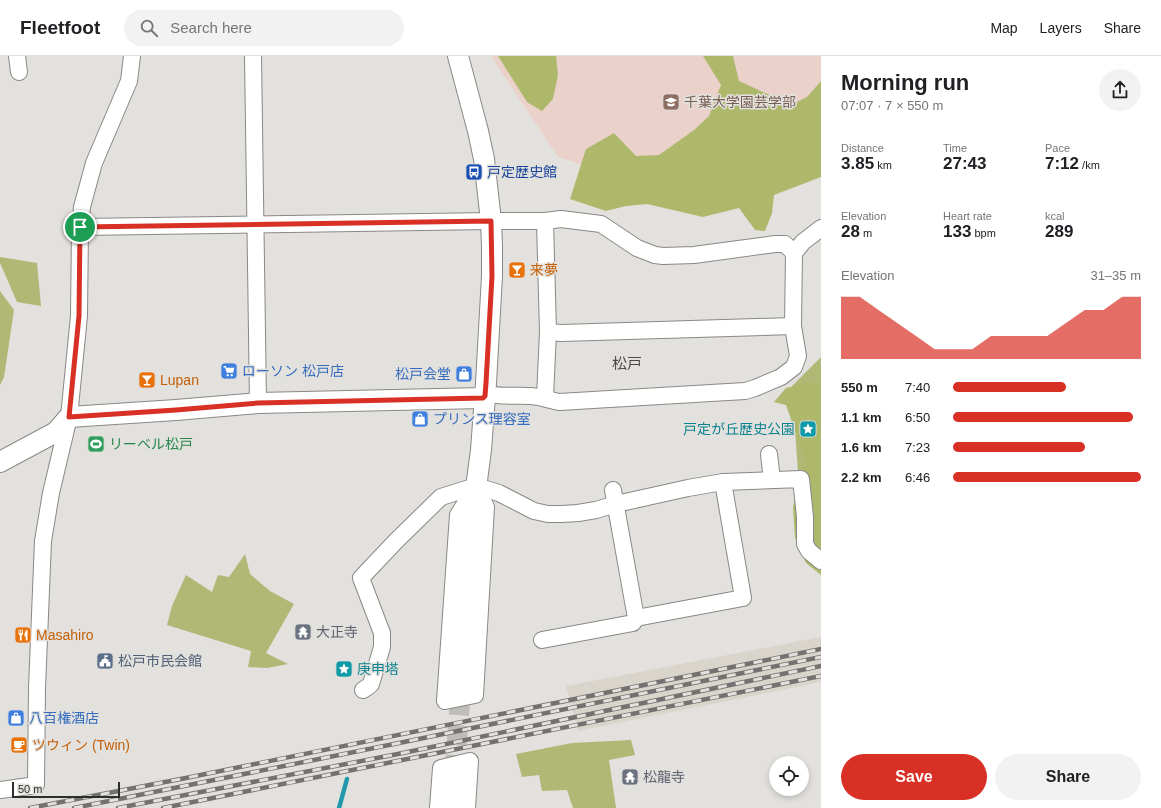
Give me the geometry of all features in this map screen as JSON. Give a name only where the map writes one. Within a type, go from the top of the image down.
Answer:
[{"type":"street","points":[[17,56],[19,72]]},
{"type":"street","points":[[0,790],[36,785],[37,688],[43,541],[51,493],[69,417],[79,316],[80,227],[82,206],[94,163],[129,81],[132,56]]},
{"type":"street","points":[[253,56],[258,403]]},
{"type":"street","points":[[458,56],[480,138],[484,159],[491,221],[492,276],[481,450],[472,518],[461,691]]},
{"type":"street","points":[[80,227],[545,221],[561,219],[601,224],[637,248],[659,255],[694,255],[775,244],[785,244],[794,253]]},
{"type":"street","points":[[545,221],[548,332],[545,397]]},
{"type":"street","points":[[0,462],[56,432],[69,417],[258,403],[483,398],[487,394],[545,397],[559,402],[745,391],[781,377],[794,368],[798,356],[793,326],[794,253],[803,242],[821,228]]},
{"type":"street","points":[[548,332],[561,334],[793,326]]},
{"type":"street","points":[[769,454],[772,480]]},
{"type":"street","points":[[363,690],[371,684],[382,646],[382,633],[361,578],[441,497],[476,486],[499,493],[534,511],[548,514],[578,513],[596,510],[615,497],[723,482],[801,479],[806,544],[810,551],[821,561]]},
{"type":"street","points":[[636,618],[743,598],[723,482]]},
{"type":"street","points":[[476,486],[486,507],[475,695],[446,700],[458,515],[476,486]]},
{"type":"street","points":[[542,640],[633,624],[636,618],[615,497]]},
{"type":"street","points":[[438,808],[441,768],[470,761],[467,808]]},
{"type":"street","points":[[452,808],[454,775]]},
{"type":"shaded area","name":"千葉大学園芸学部","points":[[491,56],[821,56],[821,148],[687,197],[558,157]]},
{"type":"shaded area","points":[[821,637],[821,682],[578,731],[566,686]]},
{"type":"green space","points":[[498,56],[556,56],[558,75],[553,99],[542,111],[527,102]]},
{"type":"green space","points":[[703,56],[733,56],[739,81],[791,105],[807,97],[821,81],[821,177],[774,195],[772,213],[765,231],[755,230],[739,208],[703,217],[647,204],[626,206],[606,211],[570,199],[586,149],[614,133],[636,156],[659,155],[694,130],[709,116],[721,85]]},
{"type":"green space","points":[[0,257],[37,263],[41,306],[17,302],[0,263]]},
{"type":"green space","points":[[0,291],[14,310],[4,377],[0,385]]},
{"type":"green space","name":"戸定が丘歴史公園","points":[[821,357],[821,548],[798,472],[792,386]]},
{"type":"green space","name":"戸定が丘歴史公園","points":[[813,382],[821,387],[821,575],[806,563],[795,538],[793,507],[805,459],[786,405],[774,402],[786,388]]},
{"type":"green space","points":[[245,554],[250,574],[270,591],[294,604],[266,653],[288,664],[267,668],[248,667],[251,651],[167,625],[172,606],[186,575],[212,592],[218,575],[229,577]]},
{"type":"green space","points":[[631,740],[635,755],[609,760],[616,808],[573,808],[567,790],[542,791],[539,775],[522,777],[516,754],[572,743]]},
{"type":"waterway","points":[[339,808],[347,779]]},
{"type":"tunnel","points":[[454,775],[461,691]]},
{"type":"railway","points":[[30,808],[186,778],[821,649]]},
{"type":"railway","points":[[74,808],[821,657]]},
{"type":"railway","points":[[118,808],[403,753],[821,666]]},
{"type":"railway","points":[[163,808],[821,676]]},
{"type":"place","name":"千葉大学園芸学部","points":[[671,102]]},
{"type":"place","name":"戸定歴史館","points":[[474,172]]},
{"type":"place","name":"来夢","points":[[517,270]]},
{"type":"place","name":"ローソン 松戸店","points":[[229,371]]},
{"type":"place","name":"松戸会堂","points":[[464,374]]},
{"type":"place","name":"Lupan","points":[[147,380]]},
{"type":"place","name":"プリンス理容室","points":[[420,419]]},
{"type":"place","name":"戸定が丘歴史公園","points":[[808,429]]},
{"type":"place","name":"リーベル松戸","points":[[96,444]]},
{"type":"place","name":"大正寺","points":[[303,632]]},
{"type":"place","name":"Masahiro","points":[[23,635]]},
{"type":"place","name":"松戸市民会館","points":[[105,661]]},
{"type":"place","name":"庚申塔","points":[[344,669]]},
{"type":"place","name":"八百権酒店","points":[[16,718]]},
{"type":"place","name":"ツウィン (Twin)","points":[[19,745]]},
{"type":"place","name":"松龍寺","points":[[630,777]]},
{"type":"district","name":"松戸","points":[[627,364]]},
{"type":"route","points":[[491,221],[492,276],[485,396],[483,398],[258,403],[69,417],[79,316],[80,227],[491,221]]}]
